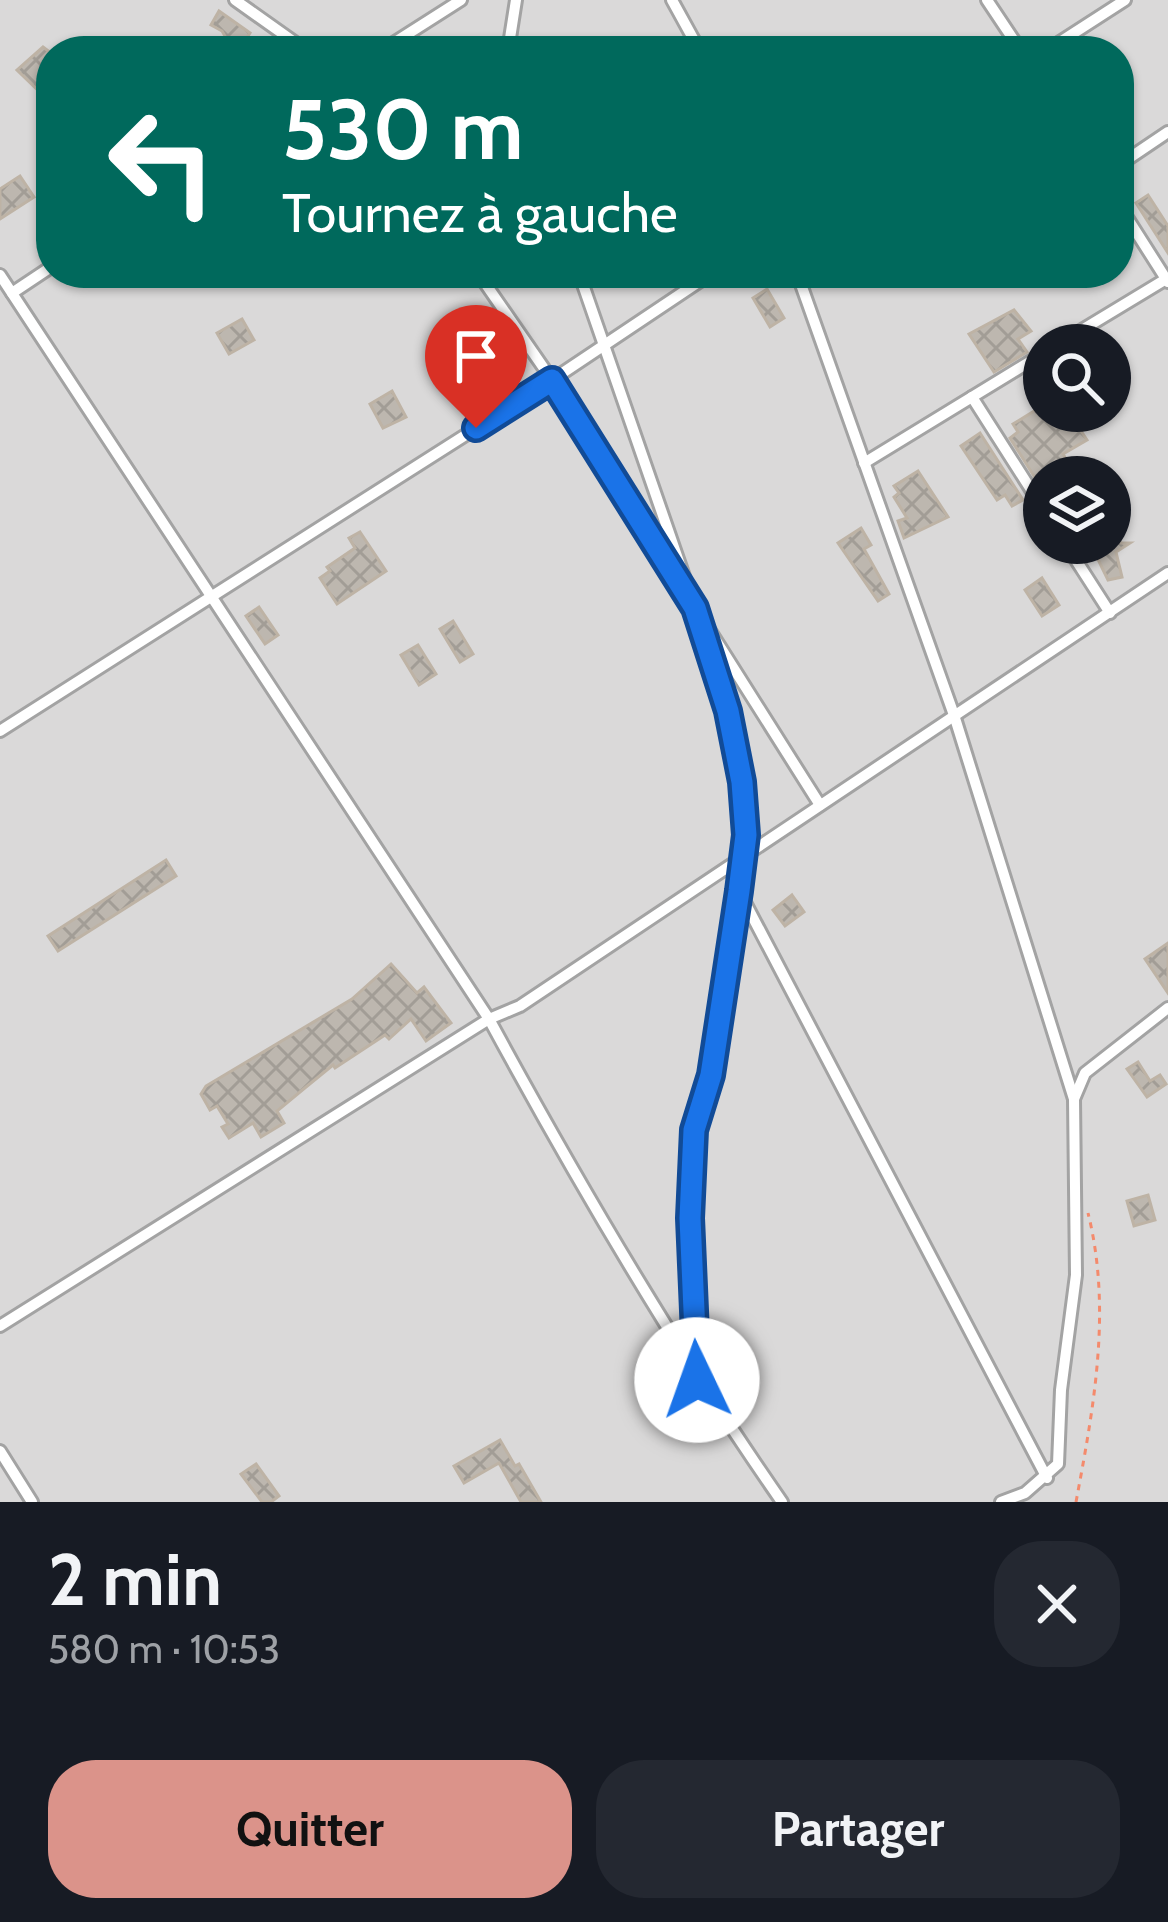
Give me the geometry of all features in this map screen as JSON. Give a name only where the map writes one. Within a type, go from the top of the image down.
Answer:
[{"type":"street","points":[[235,0],[286,36]]},
{"type":"street","points":[[405,36],[461,0]]},
{"type":"street","points":[[510,36],[516,0]]},
{"type":"street","points":[[672,0],[692,36]]},
{"type":"street","points":[[987,0],[1011,36]]},
{"type":"street","points":[[1069,36],[1125,0]]},
{"type":"street","points":[[1134,155],[1168,133]]},
{"type":"street","points":[[1093,324],[1167,280],[1134,228]]},
{"type":"street","points":[[0,275],[489,1019],[697,1380],[782,1502]]},
{"type":"street","points":[[12,293],[36,277]]},
{"type":"street","points":[[488,288],[552,380],[820,805]]},
{"type":"street","points":[[584,288],[728,711],[746,835],[711,1075],[694,1130],[690,1218],[697,1380]]},
{"type":"street","points":[[0,731],[690,288]]},
{"type":"street","points":[[801,288],[954,715],[1075,1099]]},
{"type":"street","points":[[864,463],[1023,366]]},
{"type":"street","points":[[972,398],[1023,477]]},
{"type":"street","points":[[1078,564],[1110,613]]},
{"type":"street","points":[[0,1326],[489,1019],[520,1006],[1168,573]]},
{"type":"street","points":[[739,891],[1047,1478]]},
{"type":"street","points":[[1001,1502],[1047,1478],[1058,1464],[1061,1390],[1076,1275],[1075,1099],[1085,1073],[1168,1008]]},
{"type":"street","points":[[0,1451],[32,1502]]},
{"type":"path","points":[[1076,1502],[1100,1356],[1098,1255],[1088,1213]]},
{"type":"shaded area","points":[[0,0],[1168,0],[1168,1502],[0,1502]]},
{"type":"building","points":[[219,11],[250,33],[225,36],[211,25]]},
{"type":"building","points":[[36,53],[36,88],[17,70]]},
{"type":"building","points":[[20,176],[34,197],[0,219],[0,189]]},
{"type":"building","points":[[1148,195],[1168,226],[1168,253],[1136,203]]},
{"type":"building","points":[[767,289],[784,318],[770,327],[753,298]]},
{"type":"building","points":[[1014,310],[1025,324],[1018,339],[1023,354],[994,372],[969,334]]},
{"type":"building","points":[[242,319],[254,340],[229,354],[217,333]]},
{"type":"building","points":[[392,391],[406,417],[383,428],[370,404]]},
{"type":"building","points":[[1023,418],[1023,432],[1082,432],[1087,440],[1064,456],[1023,459],[1010,438],[1018,432],[1013,424]]},
{"type":"building","points":[[980,433],[1023,500],[1012,506],[1005,495],[997,500],[961,446]]},
{"type":"building","points":[[918,471],[948,517],[904,538],[898,521],[907,518],[894,497],[899,493],[894,486]]},
{"type":"building","points":[[861,528],[871,545],[864,549],[889,594],[878,601],[838,543]]},
{"type":"building","points":[[360,532],[386,571],[337,604],[320,578],[330,571],[327,567],[355,548],[349,538]]},
{"type":"building","points":[[1100,564],[1119,564],[1122,577],[1108,580]]},
{"type":"building","points":[[1042,578],[1059,605],[1042,616],[1025,590]]},
{"type":"building","points":[[259,607],[278,635],[265,644],[246,616]]},
{"type":"building","points":[[453,621],[473,654],[460,662],[440,629]]},
{"type":"building","points":[[418,645],[436,674],[419,685],[401,655]]},
{"type":"building","points":[[166,860],[176,876],[58,951],[48,936]]},
{"type":"building","points":[[792,895],[804,912],[785,926],[773,910]]},
{"type":"building","points":[[1168,943],[1168,993],[1145,959]]},
{"type":"building","points":[[391,964],[417,993],[424,987],[451,1023],[426,1041],[411,1019],[389,1039],[385,1035],[333,1065],[306,1087],[277,1111],[284,1123],[261,1137],[253,1123],[229,1138],[222,1127],[228,1124],[217,1106],[210,1110],[201,1094],[206,1086],[352,999]]},
{"type":"building","points":[[1138,1062],[1150,1081],[1160,1075],[1166,1084],[1147,1097],[1127,1069]]},
{"type":"building","points":[[1148,1195],[1155,1220],[1134,1226],[1127,1201]]},
{"type":"building","points":[[500,1440],[541,1502],[521,1502],[499,1463],[464,1483],[454,1466]]},
{"type":"building","points":[[256,1464],[279,1496],[271,1502],[262,1502],[241,1474]]},
{"type":"route","points":[[476,428],[552,380],[695,608],[728,711],[742,782],[746,835],[711,1075],[694,1130],[690,1218],[697,1380]]}]
